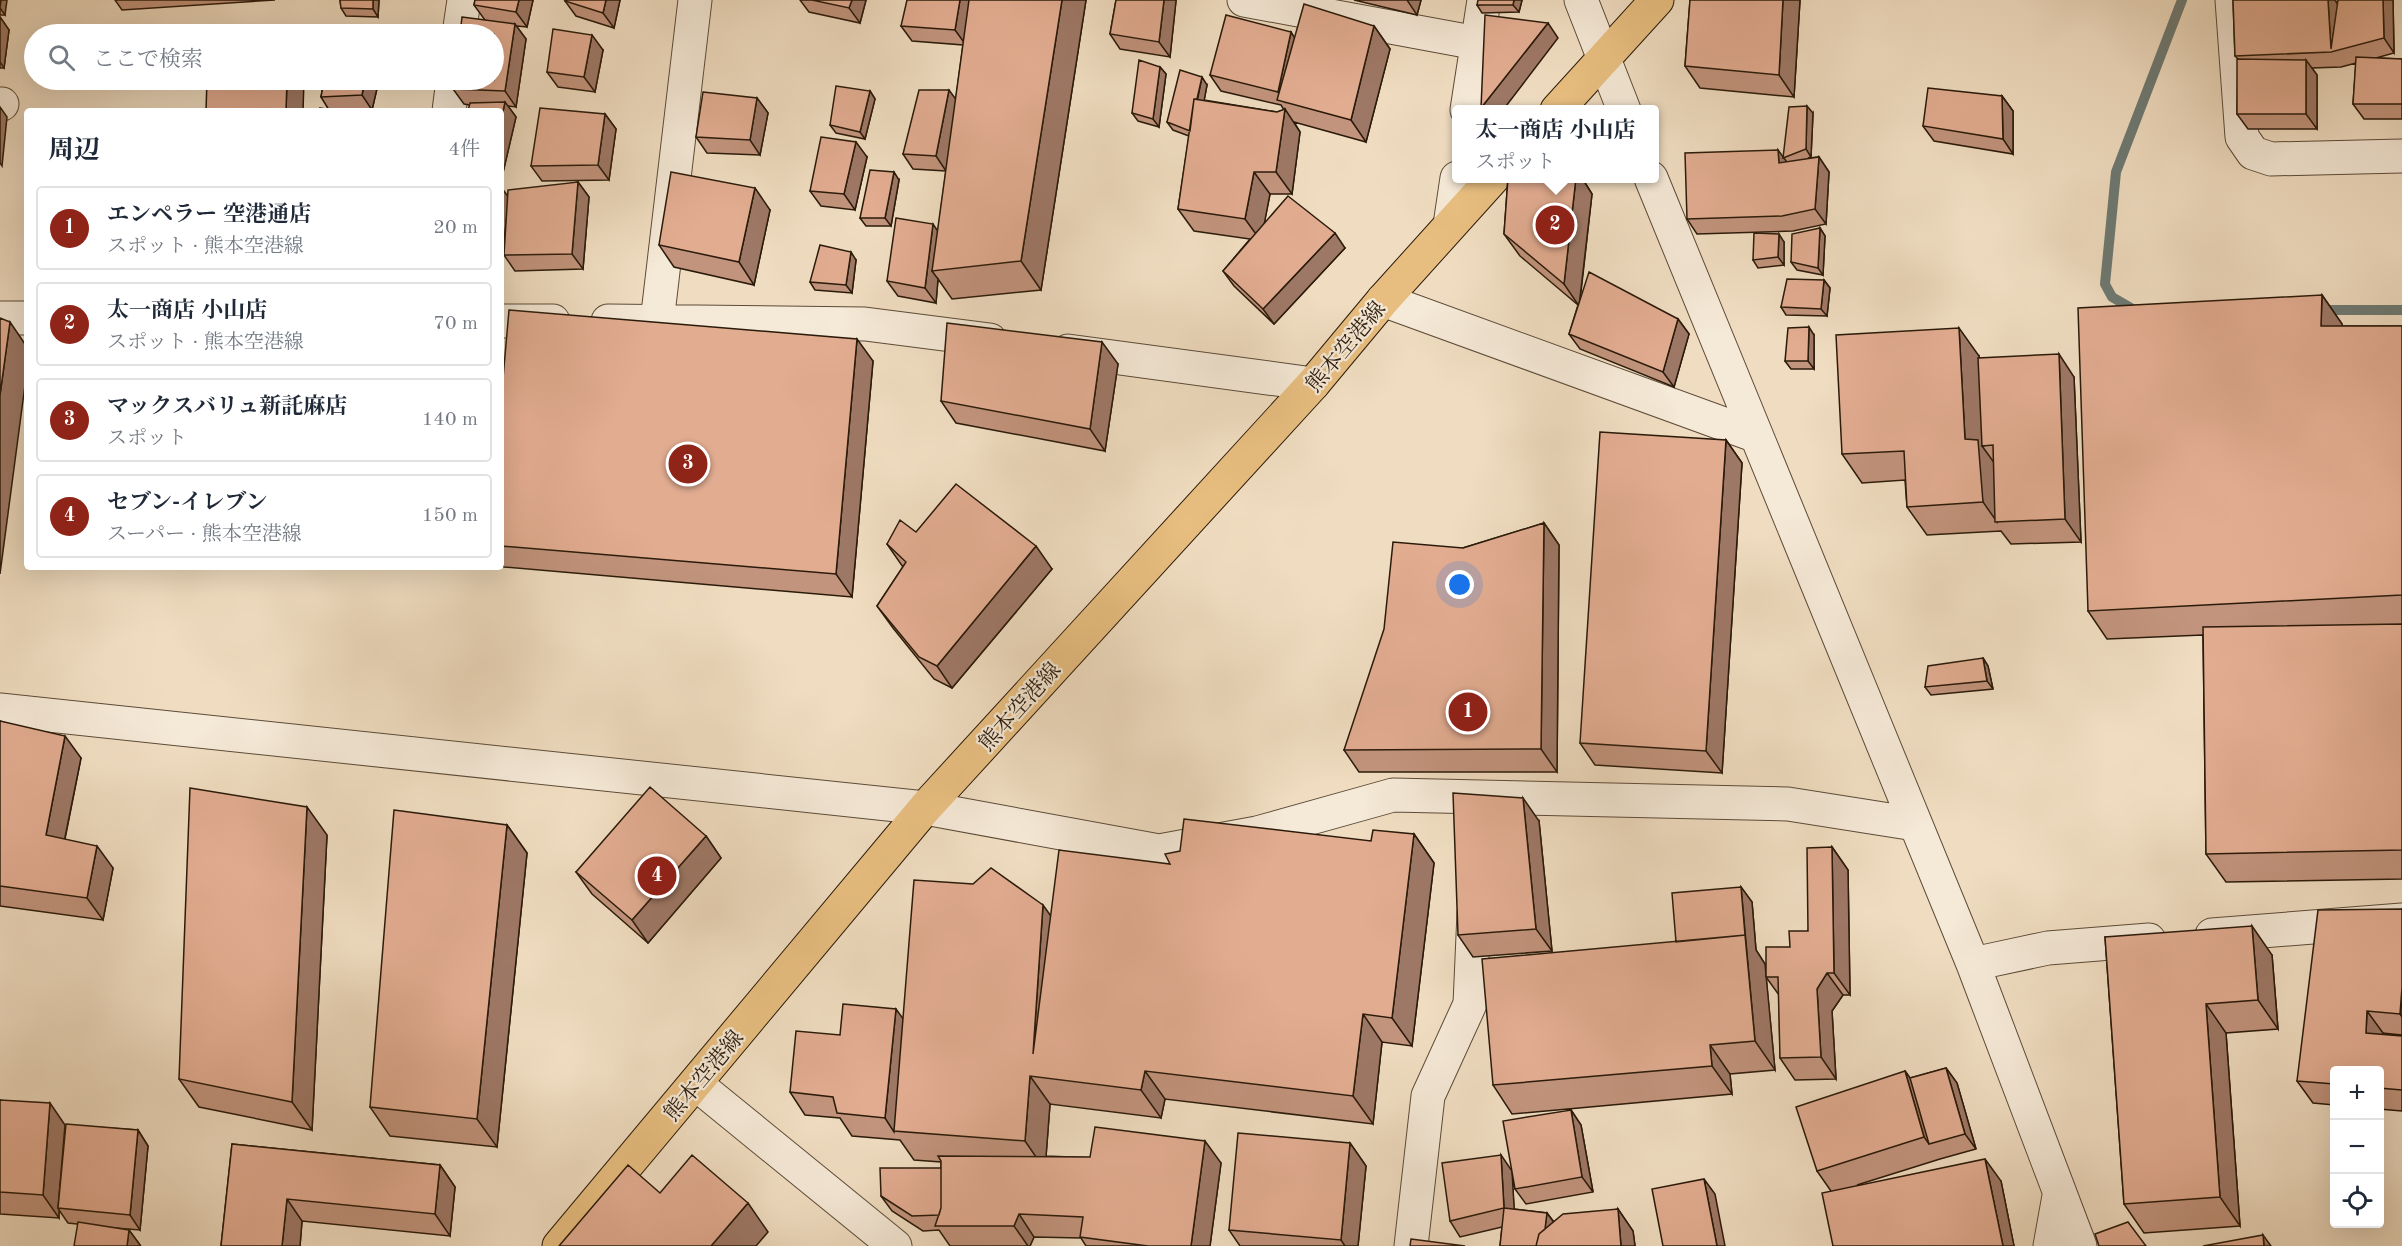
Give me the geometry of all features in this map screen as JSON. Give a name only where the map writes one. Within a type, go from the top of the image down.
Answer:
[{"type":"main road","points":[[1562,105],[1657,0]]},
{"type":"main road","name":"熊本空港線","points":[[559,1246],[925,808],[1313,384],[1383,300],[1488,183]]},
{"type":"street","points":[[460,24],[464,0]]},
{"type":"street","points":[[657,322],[694,0]]},
{"type":"street","points":[[1244,0],[1477,43]]},
{"type":"street","points":[[1468,105],[1484,0]]},
{"type":"street","points":[[1581,0],[1622,105]]},
{"type":"street","points":[[2232,0],[2242,137],[2253,153],[2271,159],[2402,156]]},
{"type":"street","points":[[449,108],[452,90]]},
{"type":"street","points":[[1450,225],[1456,183]]},
{"type":"street","points":[[1653,183],[1754,435],[1973,964],[2059,1196],[2080,1246]]},
{"type":"street","points":[[1383,300],[1754,435]]},
{"type":"street","points":[[0,318],[24,318]]},
{"type":"street","points":[[504,321],[865,324],[1313,384]]},
{"type":"street","points":[[0,710],[925,808],[1160,851],[1257,833],[1393,795],[1468,812],[1788,804],[1915,824]]},
{"type":"street","points":[[1411,1246],[1428,1096],[1470,1004],[1475,933],[1472,886]]},
{"type":"street","points":[[1973,964],[2048,948],[2402,921]]},
{"type":"street","points":[[696,1084],[895,1246]]},
{"type":"street","points":[[2050,1246],[2059,1196]]},
{"type":"building","points":[[340,0],[373,0],[373,9],[341,8]]},
{"type":"building","points":[[475,0],[519,0],[516,12],[474,5]]},
{"type":"building","points":[[565,0],[606,0],[603,13]]},
{"type":"building","points":[[812,0],[852,0],[849,8]]},
{"type":"building","points":[[907,0],[960,0],[955,30],[901,26]]},
{"type":"building","points":[[969,0],[1062,0],[1021,261],[932,271]]},
{"type":"building","points":[[1116,0],[1164,0],[1159,42],[1110,34]]},
{"type":"building","points":[[1478,0],[1514,0],[1513,5],[1477,5]]},
{"type":"building","points":[[1690,0],[1783,0],[1779,75],[1685,66]]},
{"type":"building","points":[[2233,0],[2328,0],[2331,49],[2338,0],[2383,0],[2384,38],[2331,52],[2235,56]]},
{"type":"building","points":[[1304,4],[1374,26],[1351,120],[1277,100]]},
{"type":"building","points":[[1226,15],[1291,32],[1278,92],[1210,75]]},
{"type":"building","points":[[1485,15],[1548,23],[1483,105],[1481,105]]},
{"type":"building","points":[[462,17],[515,24],[505,91],[479,90],[504,90],[504,24],[461,24]]},
{"type":"building","points":[[553,29],[592,35],[584,77],[547,72]]},
{"type":"building","points":[[2356,57],[2402,59],[2402,104],[2353,104]]},
{"type":"building","points":[[2237,59],[2306,60],[2306,114],[2237,114]]},
{"type":"building","points":[[1139,60],[1160,67],[1153,119],[1132,113]]},
{"type":"building","points":[[1180,70],[1202,77],[1197,99],[1194,99],[1190,131],[1167,122]]},
{"type":"building","points":[[836,86],[870,91],[860,132],[830,125]]},
{"type":"building","points":[[1928,88],[2002,96],[2003,139],[1923,126]]},
{"type":"building","points":[[207,90],[287,90],[286,108],[206,108]]},
{"type":"building","points":[[322,90],[363,90],[362,95],[321,97]]},
{"type":"building","points":[[919,90],[949,90],[936,156],[903,154]]},
{"type":"building","points":[[703,92],[757,98],[750,140],[696,137]]},
{"type":"building","points":[[1194,99],[1277,112],[1285,109],[1276,172],[1254,172],[1245,219],[1178,209]]},
{"type":"building","points":[[505,102],[504,108],[469,108],[470,103]]},
{"type":"building","points":[[1807,106],[1806,149],[1783,158],[1789,107]]},
{"type":"building","points":[[540,108],[605,114],[598,165],[531,166]]},
{"type":"building","points":[[821,137],[856,142],[844,194],[810,191]]},
{"type":"building","points":[[1778,150],[1779,163],[1819,157],[1815,209],[1782,216],[1687,219],[1685,153]]},
{"type":"building","points":[[870,170],[894,172],[885,218],[860,218]]},
{"type":"building","points":[[671,172],[755,188],[739,262],[659,245]]},
{"type":"building","points":[[578,182],[572,254],[504,255],[508,190]]},
{"type":"building","points":[[1508,183],[1575,183],[1564,284],[1504,234]]},
{"type":"building","points":[[1288,196],[1335,233],[1263,309],[1223,271]]},
{"type":"building","points":[[896,218],[933,224],[925,288],[887,281]]},
{"type":"building","points":[[1820,228],[1818,268],[1791,262],[1792,234]]},
{"type":"building","points":[[1754,233],[1779,234],[1778,257],[1753,260]]},
{"type":"building","points":[[820,245],[851,252],[846,285],[810,282]]},
{"type":"building","points":[[1589,272],[1678,319],[1663,372],[1569,334]]},
{"type":"building","points":[[1787,279],[1824,280],[1821,309],[1781,307]]},
{"type":"building","points":[[2322,295],[2321,326],[2402,326],[2402,595],[2088,611],[2078,308]]},
{"type":"building","points":[[509,310],[857,339],[836,574],[504,546],[504,367]]},
{"type":"building","points":[[0,318],[10,322],[0,395]]},
{"type":"building","points":[[947,323],[1102,342],[1090,429],[941,401]]},
{"type":"building","points":[[1809,327],[1808,361],[1785,361],[1788,328]]},
{"type":"building","points":[[1959,328],[1965,439],[1978,440],[1983,502],[1907,507],[1904,451],[1842,454],[1836,335]]},
{"type":"building","points":[[2059,354],[2065,519],[1995,522],[1993,445],[1982,446],[1978,358]]},
{"type":"building","points":[[1600,432],[1726,440],[1706,751],[1580,743]]},
{"type":"building","points":[[956,484],[1036,546],[937,666],[919,657],[877,606],[906,562],[887,544],[900,520],[916,532]]},
{"type":"building","points":[[1544,523],[1541,749],[1344,750],[1384,629],[1393,542],[1463,548]]},
{"type":"building","points":[[2402,624],[2402,850],[2206,854],[2203,627]]},
{"type":"building","points":[[1983,658],[1987,681],[1925,687],[1928,666]]},
{"type":"building","points":[[0,721],[65,736],[46,835],[97,846],[87,898],[0,886]]},
{"type":"building","points":[[650,787],[706,836],[632,920],[576,872]]},
{"type":"building","points":[[190,788],[307,807],[292,1102],[179,1079]]},
{"type":"building","points":[[1453,793],[1523,798],[1536,929],[1458,935]]},
{"type":"building","points":[[394,810],[507,825],[477,1119],[370,1107]]},
{"type":"building","points":[[1184,819],[1371,841],[1373,830],[1414,834],[1392,1018],[1363,1014],[1353,1096],[1145,1071],[1141,1090],[1030,1076],[1025,1141],[894,1131],[914,880],[973,884],[991,868],[1043,905],[1033,1054],[1059,850],[1170,864],[1165,854],[1180,851]]},
{"type":"building","points":[[1832,847],[1834,973],[1827,973],[1817,989],[1821,1057],[1780,1058],[1778,977],[1766,977],[1766,947],[1790,947],[1789,931],[1808,931],[1807,848]]},
{"type":"building","points":[[1741,887],[1745,935],[1676,942],[1672,893]]},
{"type":"building","points":[[2402,909],[2400,1014],[2367,1011],[2366,1033],[2402,1036],[2402,1090],[2384,1088],[2384,1066],[2330,1066],[2330,1084],[2297,1081],[2318,910]]},
{"type":"building","points":[[2252,926],[2258,1000],[2206,1004],[2220,1197],[2124,1204],[2105,937]]},
{"type":"building","points":[[1745,935],[1755,1041],[1710,1045],[1712,1066],[1493,1085],[1482,959]]},
{"type":"building","points":[[843,1004],[896,1009],[885,1118],[837,1113],[833,1097],[790,1092],[796,1031],[840,1035]]},
{"type":"building","points":[[1946,1068],[1965,1134],[1929,1144],[1910,1078]]},
{"type":"building","points":[[1905,1071],[1924,1137],[1817,1171],[1796,1107]]},
{"type":"building","points":[[0,1100],[50,1103],[43,1195],[0,1192]]},
{"type":"building","points":[[1571,1110],[1582,1177],[1515,1189],[1503,1121]]},
{"type":"building","points":[[66,1124],[138,1130],[130,1215],[58,1208]]},
{"type":"building","points":[[1095,1127],[1205,1141],[1191,1246],[1148,1246],[1080,1237],[1083,1217],[1019,1214],[1014,1226],[935,1226],[941,1208],[941,1161],[938,1156],[1090,1157]]},
{"type":"building","points":[[1238,1133],[1350,1143],[1341,1240],[1229,1230]]},
{"type":"building","points":[[232,1144],[440,1165],[435,1214],[287,1199],[282,1246],[221,1246]]},
{"type":"building","points":[[692,1155],[748,1203],[711,1246],[559,1246],[628,1165],[660,1193]]},
{"type":"building","points":[[1501,1155],[1504,1208],[1450,1221],[1442,1163]]},
{"type":"building","points":[[1985,1159],[2003,1246],[1833,1246],[1822,1193]]},
{"type":"building","points":[[880,1168],[941,1168],[939,1215],[912,1216],[881,1196]]},
{"type":"building","points":[[1704,1179],[1717,1246],[1663,1246],[1652,1189]]},
{"type":"building","points":[[1504,1208],[1547,1213],[1545,1229],[1539,1234],[1536,1246],[1500,1246]]},
{"type":"building","points":[[1618,1209],[1621,1246],[1536,1246],[1539,1234],[1563,1214]]},
{"type":"building","points":[[78,1222],[129,1230],[127,1246],[74,1246]]},
{"type":"building","points":[[2128,1222],[2146,1246],[2099,1246],[2095,1234]]},
{"type":"building","points":[[2263,1235],[2264,1246],[2203,1246]]},
{"type":"building","points":[[1411,1239],[1465,1246],[1410,1246]]},
{"type":"waterway","points":[[2138,312],[2112,297],[2105,284],[2116,172],[2182,0]]},
{"type":"waterway","points":[[2319,310],[2402,310]]},
{"type":"place","name":"太一商店 小山店","points":[[1555,225]]},
{"type":"place","name":"マックスバリュ新託麻店","points":[[688,464]]},
{"type":"place","name":"エンペラー 空港通店","points":[[1468,712]]},
{"type":"place","name":"セブン-イレブン","points":[[657,876]]}]
